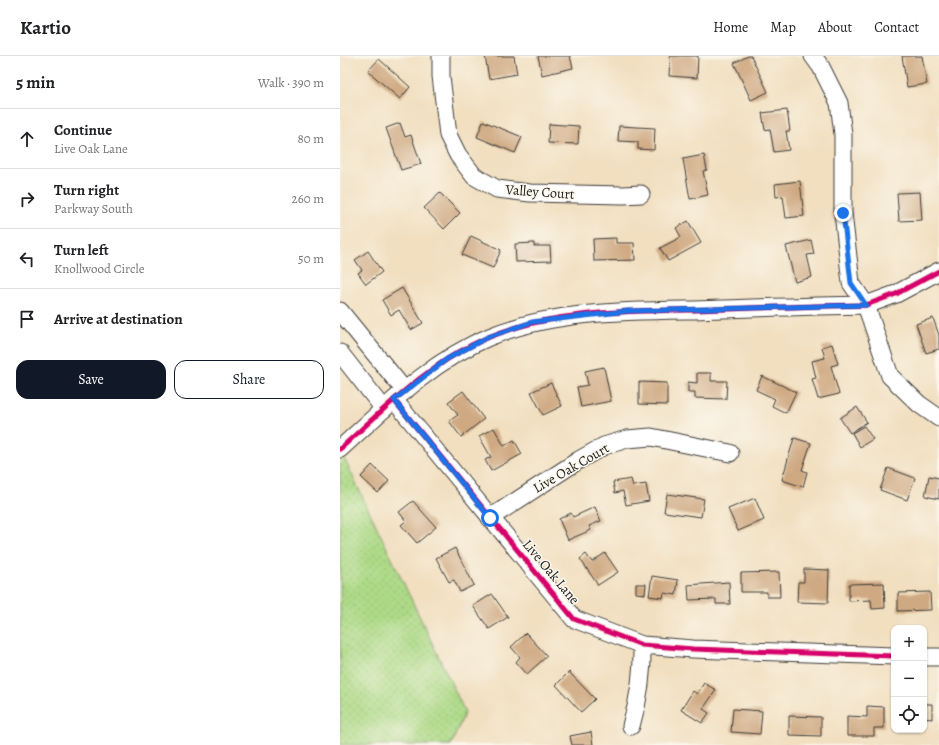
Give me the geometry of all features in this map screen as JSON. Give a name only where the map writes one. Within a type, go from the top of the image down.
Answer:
[{"type":"street","name":"Valley Court","points":[[441,56],[441,76],[448,135],[458,155],[474,176],[497,189],[530,193],[641,194]]},
{"type":"street","points":[[813,56],[821,67],[839,103],[843,134],[843,213],[851,283],[866,305],[890,376],[919,404],[939,418]]},
{"type":"street","points":[[340,449],[394,400],[447,359],[488,337],[532,322],[628,311],[866,305],[896,294],[939,271]]},
{"type":"street","points":[[340,310],[394,400]]},
{"type":"street","points":[[340,353],[394,400]]},
{"type":"street","name":"Live Oak Lane","points":[[394,400],[574,619],[642,645],[891,656]]},
{"type":"street","name":"Live Oak Court","points":[[490,518],[586,456],[604,446],[627,439],[651,437],[730,453]]},
{"type":"street","points":[[631,726],[640,695],[643,668],[642,645]]},
{"type":"street","points":[[927,657],[939,657]]},
{"type":"green space","points":[[342,454],[465,712],[451,745],[340,745],[340,456]]},
{"type":"building","points":[[485,56],[514,56],[517,74],[489,79]]},
{"type":"building","points":[[538,56],[570,56],[573,68],[542,75]]},
{"type":"building","points":[[670,56],[698,56],[697,78],[669,76]]},
{"type":"building","points":[[751,56],[768,92],[751,100],[734,63]]},
{"type":"building","points":[[902,56],[922,56],[927,84],[907,87]]},
{"type":"building","points":[[379,59],[410,87],[400,99],[368,71]]},
{"type":"building","points":[[787,110],[790,131],[786,131],[789,150],[774,152],[770,129],[765,130],[762,113]]},
{"type":"building","points":[[483,121],[522,137],[515,153],[477,137]]},
{"type":"building","points":[[400,123],[405,137],[411,135],[421,164],[401,170],[386,128]]},
{"type":"building","points":[[549,124],[579,126],[578,144],[548,143]]},
{"type":"building","points":[[619,126],[655,128],[654,150],[638,149],[638,142],[618,141]]},
{"type":"building","points":[[704,155],[707,170],[703,171],[708,195],[690,199],[683,159]]},
{"type":"building","points":[[800,181],[804,216],[786,218],[783,196],[776,197],[775,184]]},
{"type":"building","points":[[920,192],[922,220],[899,221],[897,193]]},
{"type":"building","points":[[440,193],[460,213],[444,229],[424,208]]},
{"type":"building","points":[[688,221],[701,243],[668,261],[660,248],[681,237],[676,228]]},
{"type":"building","points":[[471,236],[501,250],[493,268],[462,255]]},
{"type":"building","points":[[616,238],[616,243],[634,243],[635,260],[594,261],[593,239]]},
{"type":"building","points":[[811,240],[814,254],[807,255],[812,277],[795,282],[786,246]]},
{"type":"building","points":[[534,243],[534,246],[550,246],[551,261],[516,262],[515,244]]},
{"type":"building","points":[[368,251],[382,272],[366,284],[358,273],[362,270],[355,260]]},
{"type":"building","points":[[402,288],[423,323],[411,330],[399,310],[391,315],[382,300]]},
{"type":"building","points":[[933,318],[939,335],[939,349],[926,353],[916,324]]},
{"type":"building","points":[[832,344],[838,364],[831,366],[839,394],[818,399],[812,379],[816,378],[812,361],[825,358],[822,347]]},
{"type":"building","points":[[604,367],[611,401],[581,407],[577,387],[588,385],[585,371]]},
{"type":"building","points":[[697,373],[711,373],[711,381],[727,381],[726,399],[695,398],[695,392],[688,392],[688,382],[697,383]]},
{"type":"building","points":[[762,376],[796,392],[786,413],[772,406],[775,399],[756,390]]},
{"type":"building","points":[[639,382],[667,383],[667,405],[639,404]]},
{"type":"building","points":[[551,383],[562,406],[543,415],[531,392]]},
{"type":"building","points":[[463,391],[484,419],[461,437],[449,421],[458,415],[448,402]]},
{"type":"building","points":[[857,407],[867,422],[850,433],[840,418]]},
{"type":"building","points":[[864,426],[873,439],[860,447],[852,433]]},
{"type":"building","points":[[494,428],[504,446],[514,440],[522,454],[491,471],[485,460],[491,457],[479,436]]},
{"type":"building","points":[[794,438],[811,443],[802,470],[807,472],[803,487],[782,480]]},
{"type":"building","points":[[372,465],[389,481],[378,493],[361,477]]},
{"type":"building","points":[[888,468],[915,478],[907,500],[880,490]]},
{"type":"building","points":[[929,476],[939,478],[939,499],[925,496]]},
{"type":"building","points":[[631,479],[633,486],[646,484],[649,501],[626,505],[623,491],[615,493],[613,482]]},
{"type":"building","points":[[667,494],[704,499],[701,517],[664,512]]},
{"type":"building","points":[[755,498],[764,520],[738,531],[728,509]]},
{"type":"building","points":[[413,501],[436,527],[417,543],[401,525],[406,521],[399,512]]},
{"type":"building","points":[[595,507],[601,521],[589,526],[591,530],[568,540],[559,519],[571,513],[573,517]]},
{"type":"building","points":[[455,548],[474,585],[460,592],[454,580],[449,582],[436,558]]},
{"type":"building","points":[[605,553],[618,572],[598,585],[580,559],[586,554],[592,562]]},
{"type":"building","points":[[804,569],[829,570],[828,603],[797,602],[798,582],[804,582]]},
{"type":"building","points":[[779,572],[780,597],[767,597],[767,592],[741,592],[741,573]]},
{"type":"building","points":[[652,576],[678,580],[676,595],[664,593],[663,598],[649,596]]},
{"type":"building","points":[[729,582],[730,604],[716,604],[716,599],[689,600],[688,585]]},
{"type":"building","points":[[884,583],[885,608],[872,609],[871,600],[849,601],[849,584]]},
{"type":"building","points":[[636,584],[646,584],[645,594],[636,593]]},
{"type":"building","points":[[930,592],[931,610],[898,611],[898,593]]},
{"type":"building","points":[[492,594],[508,617],[489,629],[473,606]]},
{"type":"building","points":[[526,633],[547,656],[527,674],[516,662],[520,657],[511,647]]},
{"type":"building","points":[[569,672],[595,699],[581,712],[556,685]]},
{"type":"building","points":[[704,683],[716,690],[703,709],[709,713],[702,723],[681,710],[693,691],[697,694]]},
{"type":"building","points":[[927,704],[932,704],[932,719],[927,718]]},
{"type":"building","points":[[867,706],[884,707],[884,728],[874,728],[874,736],[847,736],[847,716],[867,717]]},
{"type":"building","points":[[733,709],[762,711],[760,734],[731,732]]},
{"type":"building","points":[[789,716],[821,717],[821,736],[789,735]]},
{"type":"building","points":[[591,732],[593,745],[572,745],[570,736]]},
{"type":"cycle path","points":[[340,449],[428,372],[468,347],[513,328],[563,317],[616,312],[866,305],[896,294],[939,271]]},
{"type":"cycle path","points":[[394,400],[574,619],[642,645],[693,649],[891,656]]},
{"type":"route","points":[[490,518],[394,400],[447,359],[488,337],[532,322],[628,311],[866,305],[851,283],[843,213]]}]
